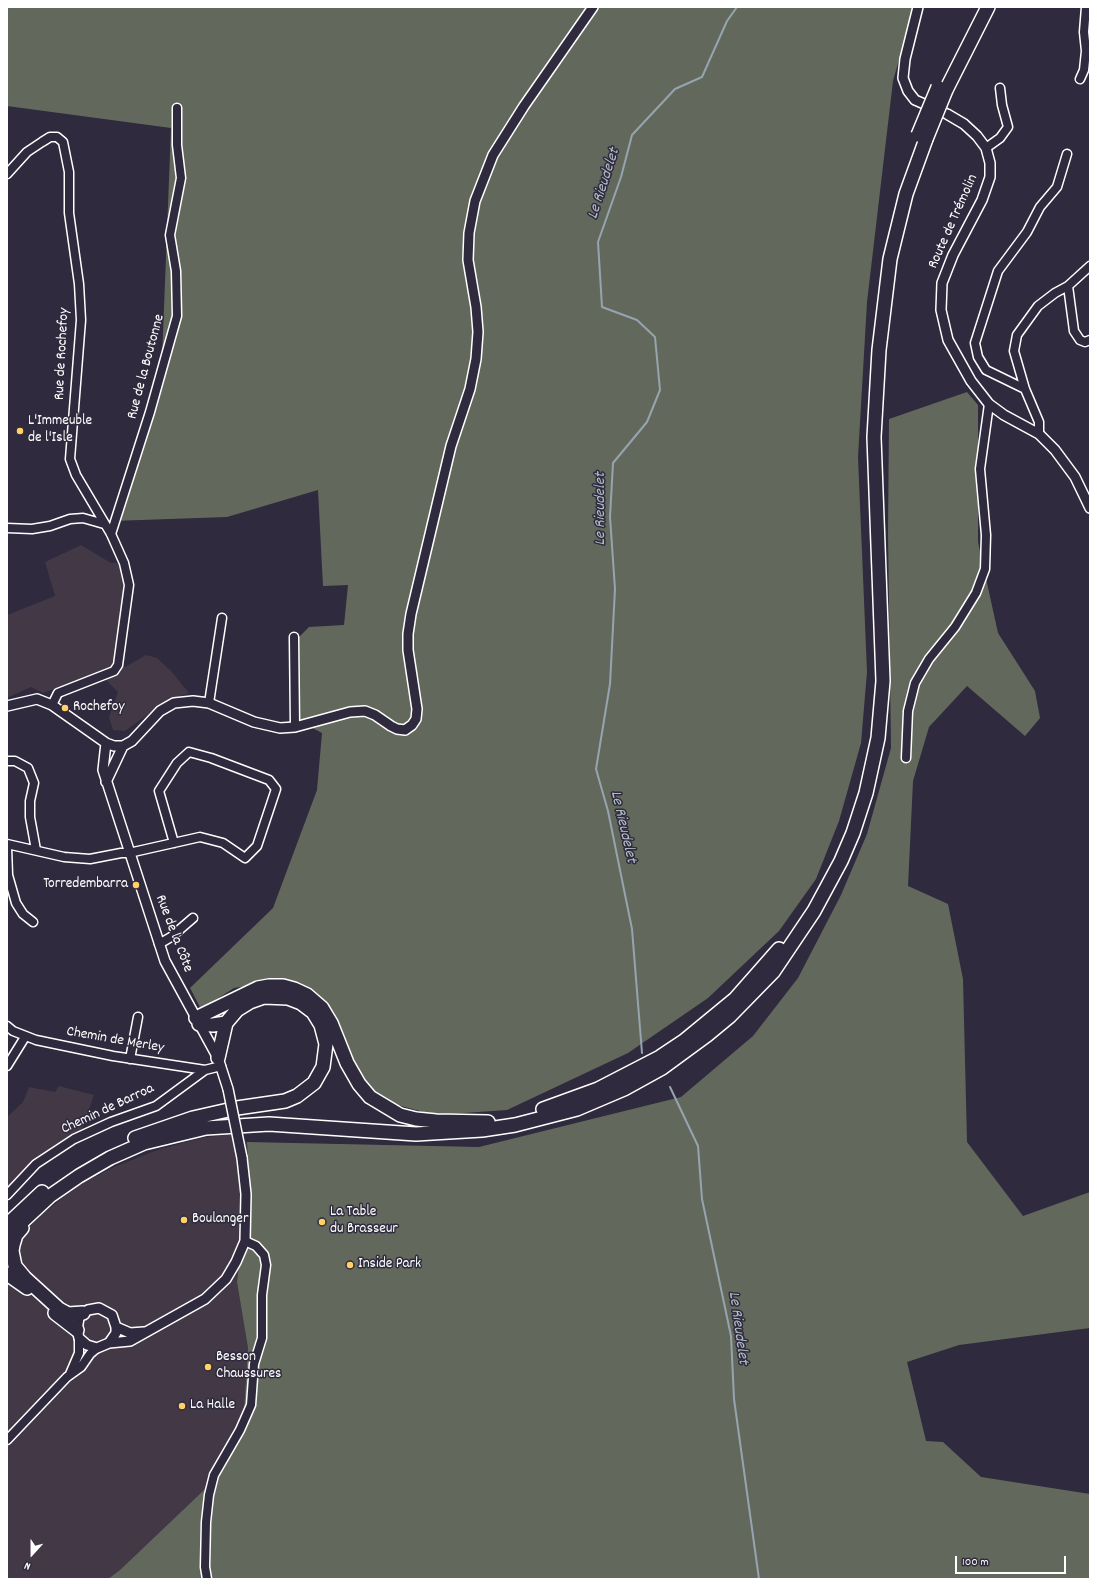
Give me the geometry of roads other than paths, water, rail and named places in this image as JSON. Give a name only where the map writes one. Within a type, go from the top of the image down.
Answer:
[{"type":"highway","points":[[7,1229],[35,1202],[84,1167],[133,1144],[182,1129],[239,1120],[271,1120],[415,1127],[488,1122],[539,1110],[598,1089],[660,1057],[711,1020],[755,978],[797,926],[816,896],[841,844],[861,783],[869,744],[873,709],[874,663],[867,432],[868,384],[874,320],[892,218],[922,137],[978,7]]},
{"type":"highway","points":[[942,88],[988,7]]},
{"type":"highway","points":[[7,1236],[50,1196],[104,1162],[144,1144],[206,1128],[269,1124],[416,1134],[482,1130],[515,1125],[577,1109],[624,1089],[667,1065],[730,1016],[773,972],[814,911],[841,861],[853,833],[866,793],[878,738],[883,681],[874,437],[879,350],[890,259],[922,137]]},
{"type":"highway","points":[[197,1021],[258,988],[283,986],[294,989],[307,995],[322,1008],[331,1023],[347,1063],[359,1084],[370,1097],[400,1114],[416,1119],[488,1122]]},
{"type":"highway","points":[[7,1224],[38,1195],[76,1167],[122,1144],[193,1118],[237,1108],[285,1101],[297,1096],[314,1083],[323,1067],[326,1044],[321,1025],[313,1012],[301,1003],[288,998],[264,997],[250,1002],[236,1010],[226,1023],[219,1062]]},
{"type":"highway","points":[[197,1021],[213,1025],[226,1023]]},
{"type":"highway","points":[[50,1196],[44,1206],[16,1235],[12,1251],[15,1266],[25,1278],[59,1309],[68,1314],[83,1313]]},
{"type":"highway","points":[[7,1274],[20,1282],[78,1334]]},
{"type":"street","points":[[7,706],[37,700],[52,705],[106,743],[114,746],[123,746],[132,741],[160,711],[174,703],[193,701],[209,703],[267,726],[280,728],[295,727],[350,712],[365,711],[375,715],[391,726],[405,730],[412,725],[416,718],[408,634],[451,446],[470,389],[476,359],[478,332],[476,307],[468,260],[469,233],[475,201],[493,155],[524,106],[593,7]]},
{"type":"street","name":"Route de Trémolin","points":[[918,7],[905,59],[903,78],[908,91],[915,100],[947,114],[964,124],[977,136],[986,148],[990,163],[990,177],[982,200],[953,255],[942,283],[941,310],[948,340],[971,381],[989,404],[1004,415],[1039,434],[1055,450],[1075,477],[1090,506]]},
{"type":"street","points":[[1080,79],[1084,70],[1086,51],[1084,32],[1086,7]]},
{"type":"street","points":[[986,148],[1000,138],[1008,127],[1002,105],[1000,88]]},
{"type":"street","name":"Rue de la Boutonne","points":[[111,534],[150,412],[177,316],[176,271],[170,235],[181,178],[177,145],[178,108]]},
{"type":"street","name":"Rue de Rochefoy","points":[[7,174],[27,152],[50,137],[58,137],[63,142],[69,172],[69,213],[79,284],[81,320],[70,459],[76,475],[111,534],[124,563],[129,585],[118,665],[114,671],[58,693],[52,705]]},
{"type":"street","points":[[1025,389],[986,370],[978,357],[975,343],[998,271],[1027,232],[1040,207],[1057,187],[1067,154]]},
{"type":"street","points":[[1039,434],[1039,422],[1025,389],[1014,351],[1017,335],[1038,306],[1055,293],[1068,286],[1090,266]]},
{"type":"street","points":[[1068,286],[1074,331],[1080,340],[1085,342],[1090,340]]},
{"type":"street","points":[[906,758],[908,711],[915,683],[929,659],[955,627],[976,593],[985,569],[986,535],[980,469],[989,404]]},
{"type":"street","points":[[7,528],[32,529],[50,526],[70,519],[83,518],[104,524]]},
{"type":"street","points":[[209,703],[222,618]]},
{"type":"street","points":[[294,637],[295,727]]},
{"type":"street","name":"Rue de la Côte","points":[[106,743],[103,770],[106,782],[159,944],[165,961],[219,1062],[228,1089],[242,1158],[246,1194],[244,1241],[236,1262],[219,1286],[205,1299],[189,1309],[130,1341],[109,1343]]},
{"type":"street","points":[[106,782],[123,746]]},
{"type":"street","points":[[7,844],[64,857],[90,859],[121,853],[129,853],[174,843],[200,837],[223,843],[245,858],[257,846],[276,788],[269,780],[211,758],[189,752],[177,763],[159,791],[174,843]]},
{"type":"street","points":[[7,761],[15,761],[28,768],[34,784],[30,801],[30,817],[36,850]]},
{"type":"street","points":[[7,847],[8,875],[16,903],[23,914],[33,922]]},
{"type":"street","points":[[159,944],[171,937],[193,918]]},
{"type":"street","points":[[130,1059],[138,1017]]},
{"type":"street","name":"Chemin de Merley","points":[[7,1026],[25,1037],[36,1040],[130,1059],[205,1070],[219,1062]]},
{"type":"street","points":[[7,1066],[25,1037]]},
{"type":"street","name":"Chemin de Barroa","points":[[7,1195],[36,1164],[74,1139],[111,1122],[156,1106],[205,1070]]},
{"type":"street","points":[[207,1579],[205,1567],[206,1522],[209,1495],[214,1475],[240,1430],[250,1405],[254,1364],[262,1338],[262,1295],[266,1265],[264,1256],[256,1246],[244,1241]]},
{"type":"street","points":[[7,1440],[70,1374],[81,1367],[90,1354],[97,1348],[109,1343],[113,1339],[116,1327],[112,1315],[103,1309],[93,1308],[83,1313],[79,1318],[79,1353],[70,1374]]},
{"type":"street","points":[[116,1327],[130,1333],[145,1332]]},
{"type":"street","points":[[78,1334],[87,1345],[97,1348]]},
{"type":"waterway","name":"Le Rieudelet","points":[[642,1053],[632,929],[608,811],[596,769],[610,684],[615,589],[610,517],[613,463],[647,422],[660,390],[655,337],[637,320],[602,307],[598,242],[621,177],[632,135],[675,89],[702,77],[727,21],[737,7]]},
{"type":"waterway","name":"Le Rieudelet","points":[[670,1087],[698,1146],[702,1199],[731,1336],[734,1399],[759,1579]]},
{"type":"place","name":"L'Immeuble de l'Isle","points":[[20,431]]},
{"type":"place","name":"Rochefoy","points":[[65,708]]},
{"type":"place","name":"Torredembarra","points":[[136,885]]},
{"type":"place","name":"Boulanger","points":[[184,1220]]},
{"type":"place","name":"La Table du Brasseur","points":[[322,1222]]},
{"type":"place","name":"Inside Park","points":[[350,1265]]},
{"type":"place","name":"Besson Chaussures","points":[[208,1367]]},
{"type":"place","name":"La Halle","points":[[182,1406]]}]
